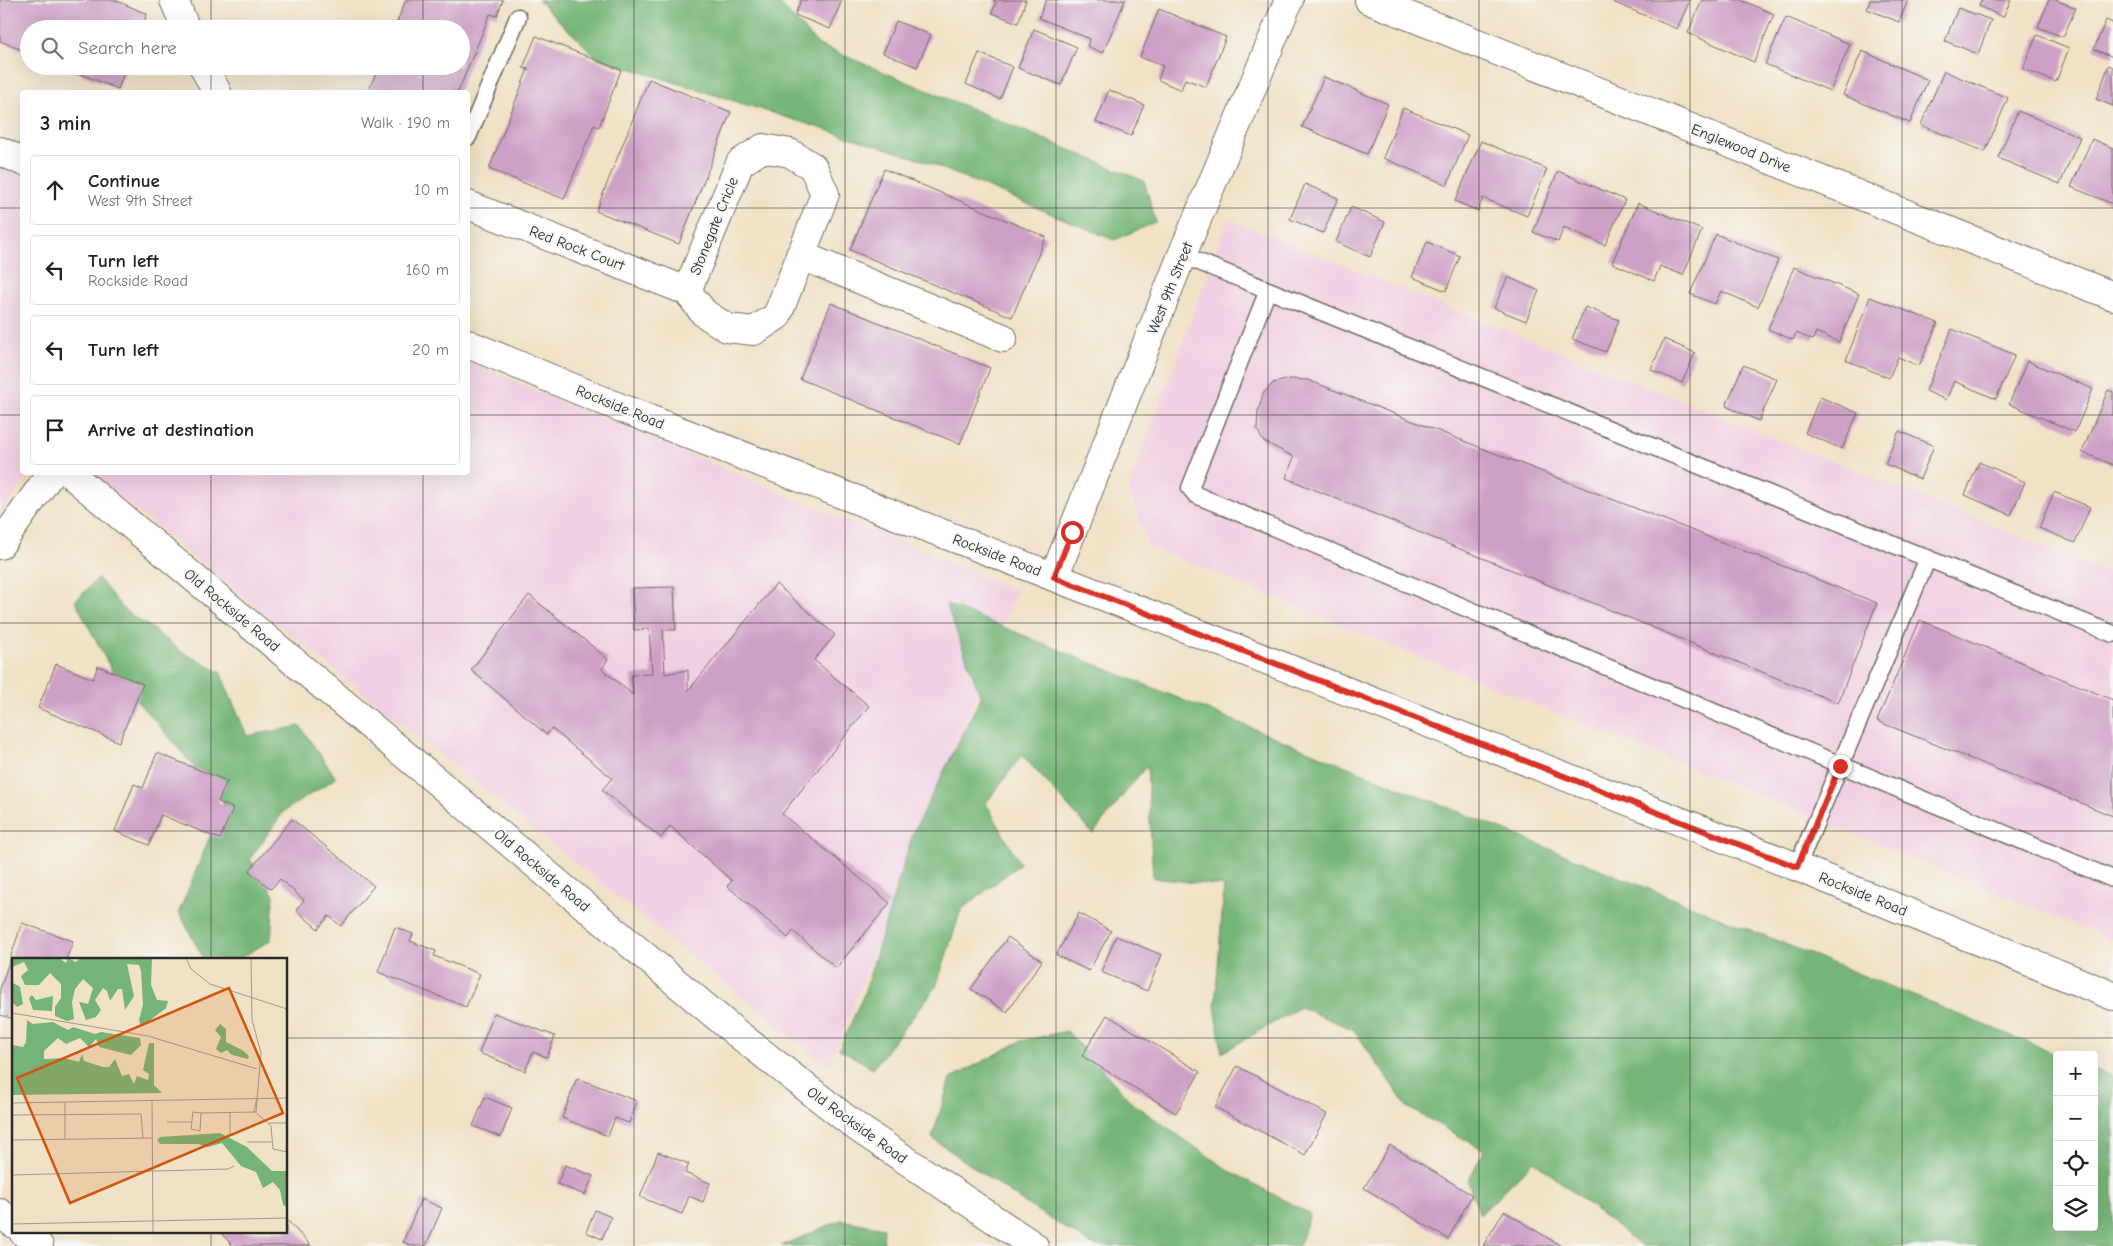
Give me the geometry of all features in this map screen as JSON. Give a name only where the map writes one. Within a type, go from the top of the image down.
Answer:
[{"type":"street","points":[[174,0],[182,20]]},
{"type":"street","name":"West 9th Street","points":[[1054,577],[1182,255],[1289,0]]},
{"type":"street","name":"Englewood Drive","points":[[1369,0],[2113,296]]},
{"type":"street","points":[[207,75],[216,90]]},
{"type":"street","name":"Stonegate Cricle","points":[[763,148],[790,153],[813,167],[825,194],[778,316],[754,331],[728,328],[704,314],[687,291],[740,163],[763,148]]},
{"type":"street","points":[[0,151],[20,160]]},
{"type":"street","name":"Red Rock Court","points":[[470,206],[687,291]]},
{"type":"street","points":[[800,255],[1003,338]]},
{"type":"street","name":"Rockside Road","points":[[470,345],[630,411],[1797,867],[2113,996]]},
{"type":"street","points":[[0,544],[50,475]]},
{"type":"street","name":"Old Rockside Road","points":[[72,475],[734,1031],[858,1128],[1034,1246]]},
{"type":"street","points":[[0,1213],[12,1222]]},
{"type":"street","points":[[25,1234],[39,1246]]},
{"type":"lane","points":[[470,132],[518,17]]},
{"type":"lane","points":[[1182,255],[2113,634]]},
{"type":"lane","points":[[1268,290],[1190,488],[1196,495],[2113,879]]},
{"type":"lane","points":[[1797,867],[1928,558]]},
{"type":"shaded area","points":[[0,168],[20,176],[20,475],[29,475],[0,515]]},
{"type":"shaded area","points":[[1228,219],[2113,574],[2113,940],[1148,546],[1129,487]]},
{"type":"shaded area","points":[[470,363],[1017,591],[829,1067],[92,475],[470,475]]},
{"type":"green space","points":[[538,0],[776,0],[819,45],[1144,181],[1156,222],[1114,240],[922,160],[597,58]]},
{"type":"green space","points":[[98,578],[125,611],[150,627],[182,652],[220,672],[247,736],[300,726],[336,778],[284,811],[250,859],[274,895],[271,940],[240,958],[203,958],[179,912],[224,802],[157,723],[117,680],[75,601]]},
{"type":"green space","points":[[946,604],[2053,1053],[2053,1231],[2098,1231],[2098,1071],[2113,1077],[2113,1246],[1641,1246],[1534,1161],[1480,1215],[1468,1181],[1484,1150],[1407,1107],[1354,1030],[1300,1007],[1222,1053],[1215,1006],[1224,886],[1153,878],[1147,765],[1093,834],[1022,755],[986,803],[1020,864],[961,910],[936,987],[873,1068],[839,1049],[864,994],[913,833],[981,697]]},
{"type":"green space","points":[[1067,1031],[1132,1103],[1228,1170],[1310,1214],[1299,1246],[1094,1246],[1020,1200],[932,1138],[950,1079],[1021,1041]]},
{"type":"green space","points":[[841,1220],[884,1228],[883,1246],[781,1246]]},
{"type":"building","points":[[0,0],[115,0],[147,14],[145,20],[20,20],[20,49],[0,41]]},
{"type":"building","points":[[406,0],[503,0],[497,16],[490,14],[470,63],[470,20],[398,20]]},
{"type":"building","points":[[801,0],[842,0],[830,29],[795,15]]},
{"type":"building","points":[[993,0],[1026,0],[1018,23],[992,13],[996,2]]},
{"type":"building","points":[[1046,0],[1125,0],[1103,53],[1087,46],[1090,39],[1039,18]]},
{"type":"building","points":[[1614,0],[1690,0],[1677,29],[1613,2]]},
{"type":"building","points":[[1702,0],[1741,0],[1774,14],[1754,62],[1688,33]]},
{"type":"building","points":[[1870,0],[1908,0],[1899,22],[1867,9]]},
{"type":"building","points":[[1981,0],[2011,0],[2003,17],[1979,6]]},
{"type":"building","points":[[2049,0],[2055,0],[2076,8],[2063,37],[2038,27]]},
{"type":"building","points":[[1958,8],[1991,20],[1978,54],[1945,41]]},
{"type":"building","points":[[1159,9],[1226,37],[1206,87],[1185,79],[1181,90],[1158,80],[1163,66],[1140,57]]},
{"type":"building","points":[[1786,17],[1850,44],[1830,91],[1765,64]]},
{"type":"building","points":[[2106,20],[2113,23],[2113,57],[2094,49]]},
{"type":"building","points":[[896,21],[931,35],[917,67],[883,53]]},
{"type":"building","points":[[1034,29],[1077,47],[1061,85],[1018,68]]},
{"type":"building","points":[[2037,35],[2069,48],[2056,82],[2023,69]]},
{"type":"building","points":[[536,36],[621,70],[599,127],[594,125],[564,199],[489,169],[528,69],[523,68]]},
{"type":"building","points":[[1862,51],[1928,80],[1910,123],[1843,95]]},
{"type":"building","points":[[979,53],[1013,67],[1000,99],[966,84]]},
{"type":"building","points":[[2109,65],[2113,67],[2113,106],[2096,99]]},
{"type":"building","points":[[1944,71],[2008,98],[1985,152],[1921,125]]},
{"type":"building","points":[[83,75],[123,75],[118,89]]},
{"type":"building","points":[[375,75],[465,75],[459,90],[369,90]]},
{"type":"building","points":[[1324,77],[1388,104],[1367,154],[1302,127]]},
{"type":"building","points":[[649,79],[731,112],[679,244],[596,211]]},
{"type":"building","points":[[1109,90],[1144,105],[1131,136],[1096,122]]},
{"type":"building","points":[[1403,108],[1468,135],[1447,185],[1383,158]]},
{"type":"building","points":[[2018,111],[2080,137],[2060,184],[1998,158]]},
{"type":"building","points":[[2092,139],[2113,148],[2113,204],[2071,187]]},
{"type":"building","points":[[1481,141],[1547,169],[1527,216],[1483,198],[1478,211],[1455,201]]},
{"type":"building","points":[[884,169],[1046,237],[1012,317],[850,250]]},
{"type":"building","points":[[1558,171],[1625,200],[1605,245],[1564,227],[1558,242],[1533,232]]},
{"type":"building","points":[[1305,184],[1338,198],[1323,233],[1290,219]]},
{"type":"building","points":[[1638,203],[1702,230],[1683,275],[1660,266],[1654,281],[1612,263]]},
{"type":"building","points":[[1351,207],[1385,222],[1370,257],[1336,242]]},
{"type":"building","points":[[1716,234],[1778,260],[1758,307],[1721,291],[1715,304],[1690,294]]},
{"type":"building","points":[[1427,242],[1460,256],[1446,291],[1412,277]]},
{"type":"building","points":[[1794,267],[1859,294],[1839,342],[1816,332],[1813,340],[1796,333],[1793,340],[1768,329]]},
{"type":"building","points":[[1508,277],[1539,291],[1526,321],[1494,308]]},
{"type":"building","points":[[1870,297],[1938,323],[1919,366],[1898,357],[1889,378],[1846,360]]},
{"type":"building","points":[[831,303],[990,368],[960,444],[800,379]]},
{"type":"building","points":[[1585,307],[1619,320],[1606,352],[1572,339]]},
{"type":"building","points":[[1952,329],[2015,355],[1996,399],[1954,381],[1946,400],[1926,391]]},
{"type":"building","points":[[1664,339],[1695,353],[1682,383],[1651,370]]},
{"type":"building","points":[[2027,361],[2093,389],[2075,432],[2009,404]]},
{"type":"building","points":[[1743,365],[1777,379],[1759,421],[1726,406]]},
{"type":"building","points":[[1290,379],[1308,380],[1877,603],[1838,703],[1286,478],[1294,457],[1263,441],[1257,429],[1258,412],[1263,394],[1273,383]]},
{"type":"building","points":[[2108,390],[2113,392],[2113,465],[2082,452]]},
{"type":"building","points":[[1820,397],[1858,413],[1842,449],[1805,433]]},
{"type":"building","points":[[1899,431],[1934,446],[1920,479],[1885,464]]},
{"type":"building","points":[[1979,462],[2025,482],[2011,515],[1965,495]]},
{"type":"building","points":[[2054,492],[2090,507],[2075,543],[2039,528]]},
{"type":"building","points":[[776,584],[835,635],[814,660],[869,706],[782,814],[890,903],[836,968],[793,931],[788,938],[727,886],[732,881],[670,826],[661,838],[602,790],[612,778],[551,728],[547,735],[471,670],[529,595],[608,659],[602,669],[633,695],[631,675],[652,674],[649,629],[634,630],[632,588],[674,587],[676,630],[663,630],[665,674],[688,670],[688,691]]},
{"type":"building","points":[[1920,620],[2113,700],[2113,816],[1877,721]]},
{"type":"building","points":[[56,664],[93,679],[98,666],[143,684],[119,742],[38,708]]},
{"type":"building","points":[[157,753],[227,781],[218,802],[233,808],[220,839],[161,815],[149,845],[115,831],[134,784],[143,788]]},
{"type":"building","points":[[292,819],[374,886],[341,926],[329,916],[318,929],[296,910],[304,900],[280,879],[271,889],[249,871]]},
{"type":"building","points":[[1079,913],[1111,931],[1089,971],[1056,955]]},
{"type":"building","points":[[22,923],[73,941],[67,958],[12,958],[12,1018],[0,1015],[0,989]]},
{"type":"building","points":[[395,927],[413,934],[410,941],[436,951],[434,956],[480,974],[466,1007],[378,972]]},
{"type":"building","points":[[1116,936],[1162,955],[1147,991],[1101,972]]},
{"type":"building","points":[[1008,937],[1042,961],[1007,1012],[971,989]]},
{"type":"building","points":[[494,1013],[555,1036],[547,1057],[533,1052],[525,1071],[479,1053]]},
{"type":"building","points":[[1107,1015],[1200,1072],[1176,1113],[1082,1056]]},
{"type":"building","points":[[1237,1066],[1327,1114],[1305,1155],[1215,1107]]},
{"type":"building","points":[[577,1078],[637,1101],[629,1123],[615,1118],[608,1136],[562,1118]]},
{"type":"building","points":[[485,1097],[512,1108],[501,1137],[473,1126]]},
{"type":"building","points":[[1390,1145],[1472,1195],[1448,1239],[1364,1188]]},
{"type":"building","points":[[658,1152],[689,1164],[685,1173],[710,1183],[703,1202],[689,1196],[682,1214],[640,1197]]},
{"type":"building","points":[[565,1165],[593,1176],[585,1195],[557,1184]]},
{"type":"building","points":[[421,1199],[442,1208],[426,1246],[413,1246],[403,1242]]},
{"type":"building","points":[[595,1210],[611,1217],[602,1239],[586,1232]]},
{"type":"building","points":[[1504,1211],[1561,1246],[1483,1246]]},
{"type":"building","points":[[288,1221],[311,1246],[233,1246],[222,1234],[288,1234]]},
{"type":"route","points":[[1072,532],[1054,577],[1797,867],[1840,766]]}]
